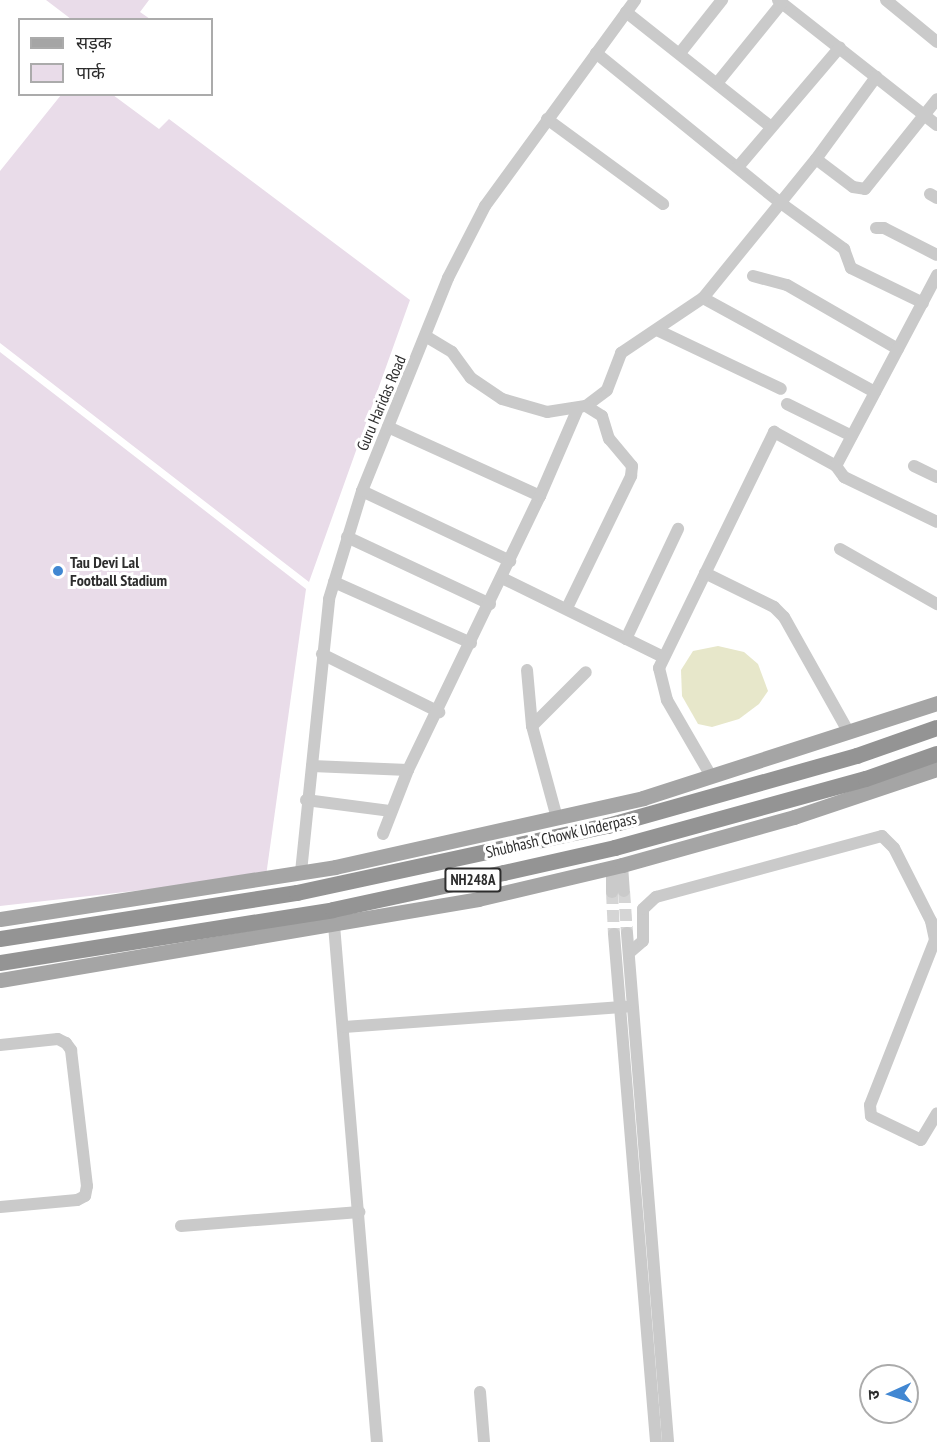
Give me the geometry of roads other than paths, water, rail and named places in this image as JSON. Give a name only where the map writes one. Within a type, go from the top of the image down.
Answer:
[{"type":"highway","name":"Shubhash Chowk Underpass","points":[[0,939],[297,893],[608,826],[857,756],[936,728]]},
{"type":"highway","name":"Shubhash Chowk Underpass","points":[[0,963],[333,910],[492,876],[615,848],[866,778],[937,754]]},
{"type":"main road","points":[[0,919],[301,872],[557,818],[643,798],[937,703]]},
{"type":"main road","points":[[0,980],[478,899],[617,866],[794,817],[937,769]]},
{"type":"street","name":"Guru Haridas Road","points":[[301,872],[306,800],[312,766],[322,654],[334,582],[362,491],[427,337],[448,278],[485,206],[635,0]]},
{"type":"street","points":[[680,53],[722,0]]},
{"type":"street","points":[[886,0],[937,42]]},
{"type":"street","points":[[718,82],[780,2],[937,125]]},
{"type":"street","points":[[627,12],[718,82],[770,126]]},
{"type":"street","points":[[738,167],[770,126],[840,47]]},
{"type":"street","points":[[596,53],[778,201],[844,249],[851,268],[923,303]]},
{"type":"street","points":[[427,337],[452,352],[471,378],[502,399],[533,411],[582,407],[607,390],[621,353],[703,298],[778,201],[816,159],[876,76]]},
{"type":"street","points":[[816,159],[853,187],[865,189],[937,99]]},
{"type":"street","points":[[547,119],[663,204]]},
{"type":"street","points":[[876,228],[884,228],[937,255]]},
{"type":"street","points":[[836,466],[937,275]]},
{"type":"street","points":[[753,276],[787,285],[898,349]]},
{"type":"street","points":[[703,298],[875,392]]},
{"type":"street","points":[[657,330],[781,389]]},
{"type":"street","points":[[787,404],[852,436]]},
{"type":"street","points":[[383,834],[408,770],[439,712],[582,407]]},
{"type":"street","points":[[567,608],[631,476],[632,466],[609,439],[602,417],[582,407]]},
{"type":"street","points":[[388,427],[540,496]]},
{"type":"street","points":[[711,776],[662,688],[658,668],[774,432],[836,466],[844,477],[937,522]]},
{"type":"street","points":[[914,466],[937,477]]},
{"type":"street","points":[[362,491],[510,561]]},
{"type":"street","points":[[626,639],[678,530]]},
{"type":"street","points":[[347,537],[489,604]]},
{"type":"street","points":[[840,549],[937,604]]},
{"type":"street","points":[[705,573],[774,608],[784,617],[849,733]]},
{"type":"street","points":[[502,578],[663,657]]},
{"type":"street","points":[[334,582],[471,643]]},
{"type":"street","points":[[322,654],[439,712]]},
{"type":"street","points":[[527,670],[532,726],[557,818]]},
{"type":"street","points":[[532,726],[586,672]]},
{"type":"street","points":[[312,766],[408,770]]},
{"type":"street","points":[[306,800],[391,811]]},
{"type":"street","points":[[628,953],[643,941],[643,909],[656,897],[882,836],[894,848],[931,921],[935,940],[870,1105],[871,1116],[921,1140],[937,1113]]},
{"type":"street","points":[[617,866],[618,891]]},
{"type":"street","points":[[334,925],[377,1442]]},
{"type":"street","points":[[656,1442],[618,1008],[621,934],[628,953],[668,1442]]},
{"type":"street","points":[[344,1027],[632,1006]]},
{"type":"street","points":[[0,1045],[58,1039],[71,1050],[87,1186],[85,1196],[77,1200],[0,1207]]},
{"type":"street","points":[[181,1226],[359,1212]]},
{"type":"street","points":[[480,1392],[484,1442]]},
{"type":"tunnel","points":[[624,891],[627,933]]},
{"type":"tunnel","points":[[612,892],[614,934]]},
{"type":"place","name":"Tau Devi Lal Football Stadium","points":[[58,571]]}]
